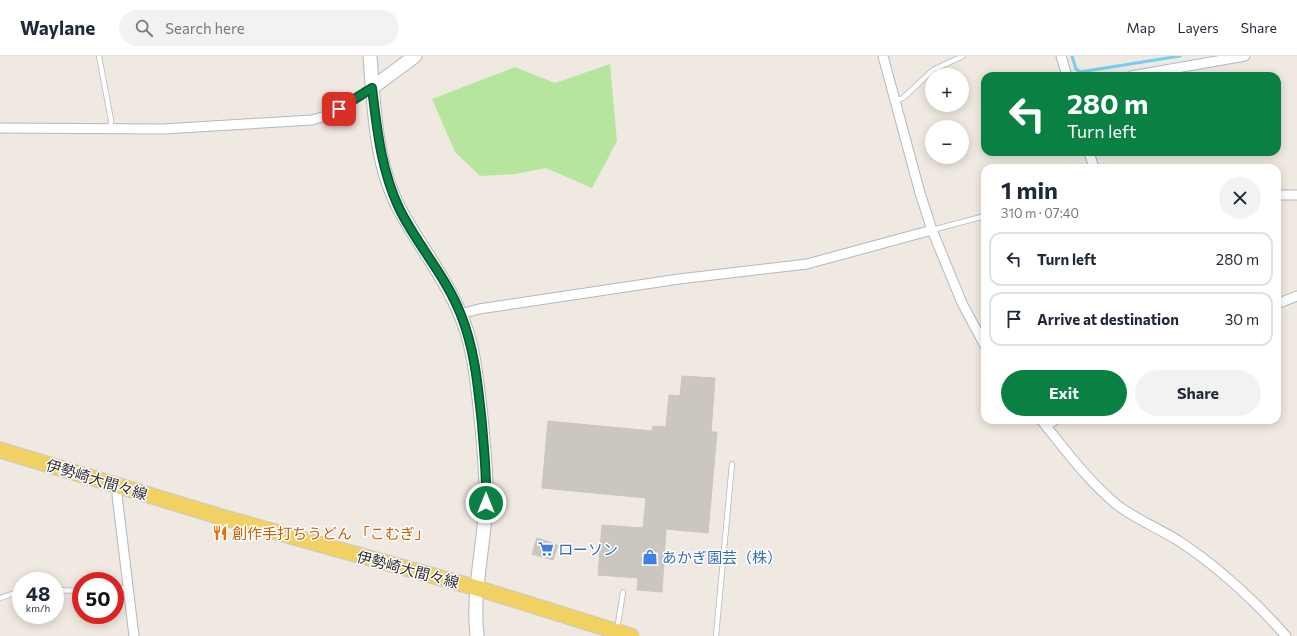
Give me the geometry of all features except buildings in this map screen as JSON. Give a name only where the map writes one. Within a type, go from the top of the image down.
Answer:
[{"type":"main road","points":[[370,56],[379,146],[395,198],[449,288],[461,314],[473,357],[485,460],[486,503],[476,613],[477,636]]},
{"type":"main road","points":[[372,88],[415,56]]},
{"type":"main road","name":"伊勢崎大間々線","points":[[0,450],[218,516],[478,588],[631,636]]},
{"type":"street","points":[[883,56],[894,101],[932,230],[960,298],[981,338]]},
{"type":"street","points":[[1061,56],[1066,72]]},
{"type":"street","points":[[1154,72],[1244,56]]},
{"type":"street","points":[[0,128],[111,130],[163,129],[312,120],[329,115],[372,88]]},
{"type":"street","points":[[1281,195],[1297,195]]},
{"type":"street","points":[[461,314],[474,310],[605,290],[807,264],[932,230]]},
{"type":"street","points":[[1281,302],[1297,296]]},
{"type":"street","points":[[1044,424],[1091,480],[1116,503],[1198,554],[1260,609],[1286,636]]},
{"type":"street","points":[[118,485],[117,495],[134,636]]},
{"type":"lane","points":[[99,56],[111,130]]},
{"type":"lane","points":[[894,101],[903,98],[934,70],[963,56]]},
{"type":"lane","points":[[932,230],[981,217]]},
{"type":"lane","points":[[716,636],[732,464]]},
{"type":"lane","points":[[124,588],[128,588]]},
{"type":"lane","points":[[616,631],[622,592]]},
{"type":"lane","points":[[0,598],[12,594]]},
{"type":"green space","points":[[610,64],[617,141],[592,188],[546,168],[515,174],[480,176],[455,152],[432,99],[515,67],[555,83]]},
{"type":"waterway","points":[[1072,56],[1076,69],[1080,72],[1180,56]]},
{"type":"place","name":"創作手打ちうどん 「こむぎ」","points":[[220,533]]},
{"type":"place","name":"ローソン","points":[[546,549]]},
{"type":"place","name":"あかぎ園芸（株）","points":[[650,557]]},
{"type":"route","points":[[339,109],[372,88],[379,146],[390,186],[400,209],[449,288],[461,314],[472,349],[479,395],[485,460],[486,503]]}]
